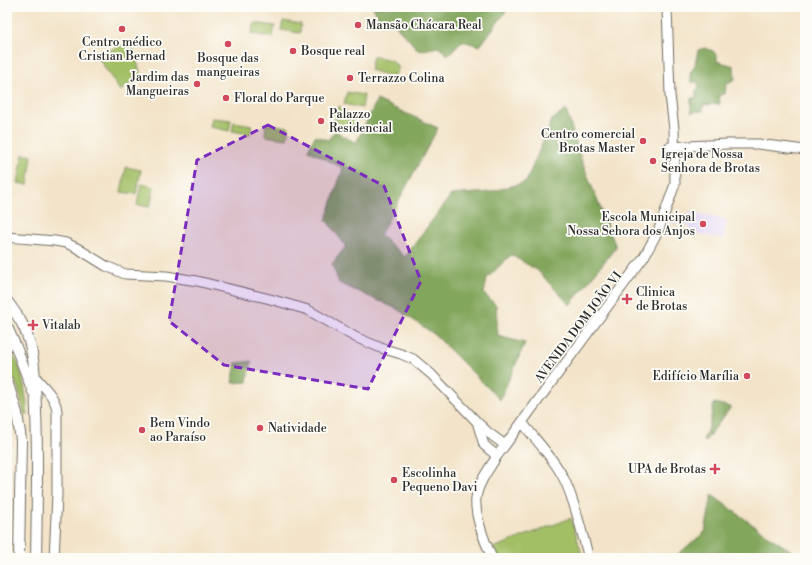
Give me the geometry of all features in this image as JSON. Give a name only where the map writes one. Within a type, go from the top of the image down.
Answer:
[{"type":"main road","name":"AVENIDA DOM JOÃO VI","points":[[492,558],[478,518],[476,498],[482,479],[497,456],[644,257],[659,229],[667,206],[672,147],[667,7]]},
{"type":"main road","points":[[672,147],[758,144],[805,150]]},
{"type":"main road","points":[[7,237],[66,243],[111,268],[125,274],[166,276],[197,281],[308,310],[355,337],[413,359],[431,374],[478,423],[490,434],[506,445]]},
{"type":"main road","points":[[7,301],[20,320],[27,336],[32,352],[36,378],[35,398],[38,486],[36,558]]},
{"type":"main road","points":[[7,328],[16,347],[35,398]]},
{"type":"main road","points":[[36,378],[56,405],[57,495],[54,558]]},
{"type":"main road","points":[[7,381],[17,413],[21,440],[18,558]]},
{"type":"main road","points":[[522,422],[548,454],[564,480],[571,496],[589,558]]},
{"type":"main road","points":[[478,423],[486,449],[497,456]]},
{"type":"main road","points":[[483,442],[485,436],[490,434]]},
{"type":"highlighted area","points":[[268,125],[384,186],[421,281],[368,389],[224,365],[169,321],[197,160]]},
{"type":"shaded area","name":"Escola Municipal Nossa Sehora dos Anjos","points":[[690,211],[727,220],[723,239],[689,232],[690,226],[669,222],[671,218],[687,219]]},
{"type":"green space","points":[[373,7],[507,7],[507,10],[480,46],[462,41],[448,55],[438,47],[419,51],[390,19],[382,25]]},
{"type":"green space","points":[[283,21],[301,24],[300,33],[281,30]]},
{"type":"green space","points":[[254,23],[275,26],[273,37],[252,34]]},
{"type":"green space","points":[[132,43],[141,76],[120,91],[98,57],[118,46]]},
{"type":"green space","points":[[705,48],[713,51],[717,55],[717,61],[734,66],[735,79],[726,84],[725,94],[719,95],[720,104],[703,105],[703,111],[691,112],[691,98],[696,98],[696,90],[699,90],[698,82],[691,82],[690,74],[695,65],[698,50]]},
{"type":"green space","points":[[373,56],[391,60],[399,68],[393,77],[370,70]]},
{"type":"green space","points":[[347,92],[364,95],[362,108],[344,104]]},
{"type":"green space","points":[[377,100],[438,128],[380,235],[405,257],[451,195],[490,192],[526,182],[552,120],[566,110],[581,159],[616,247],[570,305],[537,270],[511,255],[487,278],[484,294],[496,305],[498,336],[525,343],[500,400],[434,334],[397,309],[339,283],[332,264],[346,246],[326,220],[343,168],[308,150],[315,136],[328,140],[335,131],[356,143]]},
{"type":"green space","points":[[340,106],[356,122],[348,131],[331,116]]},
{"type":"green space","points":[[212,118],[231,120],[229,131],[210,127]]},
{"type":"green space","points":[[234,122],[252,125],[250,134],[232,131]]},
{"type":"green space","points":[[266,124],[289,127],[287,139],[265,136]]},
{"type":"green space","points":[[23,154],[32,156],[28,185],[18,183]]},
{"type":"green space","points":[[126,167],[141,170],[136,194],[121,192]]},
{"type":"green space","points":[[141,184],[154,187],[150,207],[137,205]]},
{"type":"green space","points":[[7,344],[18,363],[22,376],[28,415],[25,416],[18,388],[7,365]]},
{"type":"green space","points":[[252,361],[247,382],[232,383],[236,363]]},
{"type":"green space","points":[[714,403],[731,407],[705,441],[703,440],[709,426]]},
{"type":"green space","points":[[712,495],[771,538],[803,558],[673,558],[705,532]]},
{"type":"green space","points":[[571,518],[583,558],[497,558],[493,548]]},
{"type":"place","name":"Mansão Chácara Real","points":[[358,25]]},
{"type":"place","name":"Centro médico Cristian Bernad","points":[[122,29]]},
{"type":"place","name":"Bosque das mangueiras","points":[[228,44]]},
{"type":"place","name":"Bosque real","points":[[293,51]]},
{"type":"place","name":"Terrazzo Colina","points":[[350,78]]},
{"type":"place","name":"Jardim das Mangueiras","points":[[197,84]]},
{"type":"place","name":"Floral do Parque","points":[[226,98]]},
{"type":"place","name":"Palazzo Residencial","points":[[321,121]]},
{"type":"place","name":"Centro comercial Brotas Master","points":[[643,141]]},
{"type":"place","name":"Igreja de Nossa Senhora de Brotas","points":[[653,161]]},
{"type":"place","name":"Escola Municipal Nossa Sehora dos Anjos","points":[[703,224]]},
{"type":"place","name":"Clinica de Brotas","points":[[627,299]]},
{"type":"place","name":"Vitalab","points":[[33,325]]},
{"type":"place","name":"Edifício Marília","points":[[747,376]]},
{"type":"place","name":"Natividade","points":[[260,428]]},
{"type":"place","name":"Bem Vindo ao Paraíso","points":[[142,430]]},
{"type":"place","name":"UPA de Brotas","points":[[715,469]]},
{"type":"place","name":"Escolinha Pequeno Davi","points":[[394,480]]}]
